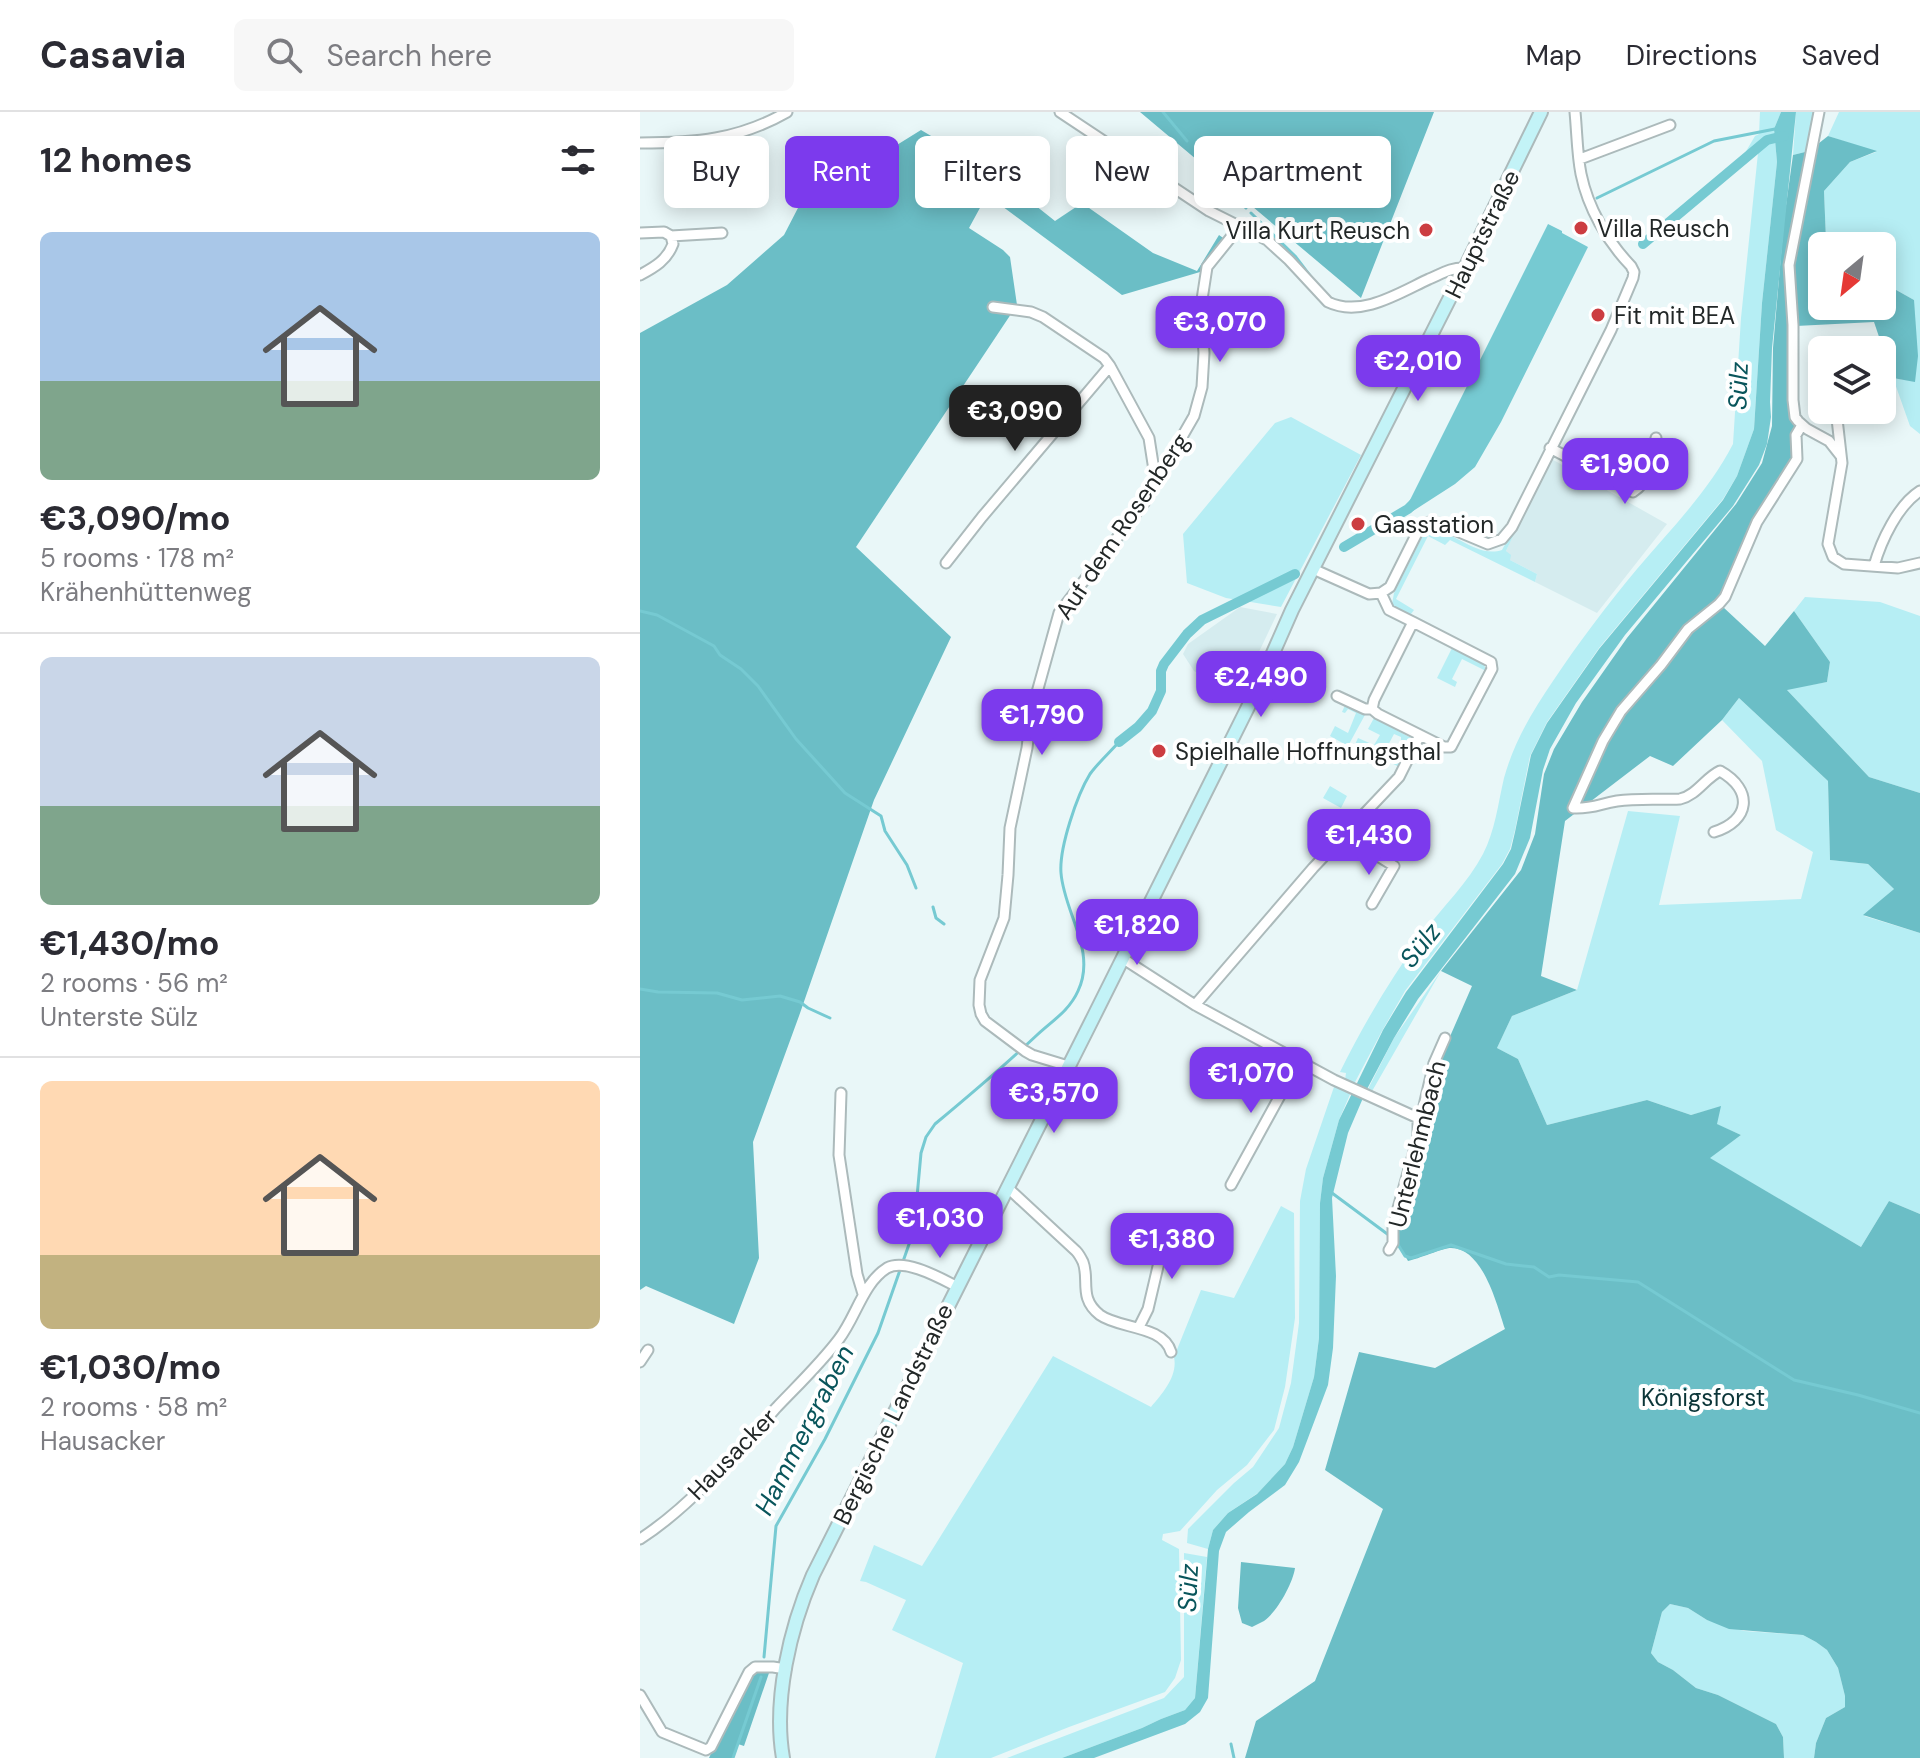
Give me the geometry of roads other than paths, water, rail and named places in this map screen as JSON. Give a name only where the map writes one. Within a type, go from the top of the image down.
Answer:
[{"type":"main road","name":"Hauptstraße","points":[[1313,569],[1541,112]]},
{"type":"main road","name":"Bergische Landstraße","points":[[783,1758],[780,1716],[786,1669],[793,1630],[813,1575],[1259,685],[1313,569]]},
{"type":"street","points":[[640,143],[689,143],[738,133],[787,112]]},
{"type":"street","points":[[1060,112],[1209,211],[1267,240],[1328,302],[1343,308],[1381,301],[1449,270],[1465,268]]},
{"type":"street","points":[[1313,569],[1369,594],[1381,593],[1390,587],[1421,525],[1433,521],[1488,544],[1502,539],[1512,527],[1614,322],[1634,272],[1613,245],[1588,200],[1581,173],[1575,112]]},
{"type":"street","points":[[1819,112],[1789,265],[1793,400],[1795,417],[1802,425],[1829,441],[1840,455]]},
{"type":"street","points":[[1580,159],[1670,125]]},
{"type":"street","name":"Auf dem Rosenberg","points":[[1068,1066],[1023,1050],[985,1021],[981,1014],[983,972],[1004,918],[1010,828],[1031,714],[1059,613],[1126,527],[1156,483],[1194,416],[1202,387],[1204,353],[1201,306],[1207,267],[1240,226]]},
{"type":"street","points":[[640,233],[664,232],[671,236],[722,233]]},
{"type":"street","points":[[640,275],[669,254],[673,244],[671,236]]},
{"type":"street","points":[[993,307],[1031,312],[1043,317],[1094,350],[1110,366],[1149,438],[1156,483]]},
{"type":"street","points":[[946,563],[1110,366]]},
{"type":"street","points":[[1837,424],[1840,480],[1829,551],[1844,564],[1898,568],[1920,563]]},
{"type":"street","points":[[1714,832],[1724,829],[1740,815],[1744,802],[1742,789],[1720,771],[1688,797],[1616,801],[1590,809],[1573,808],[1603,741],[1621,711],[1688,629],[1725,597],[1757,522],[1797,459],[1796,435],[1802,425]]},
{"type":"street","points":[[1550,448],[1633,492],[1641,487],[1652,464],[1656,438]]},
{"type":"street","points":[[1874,566],[1879,546],[1893,522],[1912,496],[1920,491]]},
{"type":"street","points":[[1337,696],[1365,709],[1372,709],[1444,747],[1451,747],[1492,669],[1491,662],[1389,610],[1381,593]]},
{"type":"street","points":[[1372,709],[1413,622]]},
{"type":"street","points":[[1195,1005],[1399,777],[1420,735]]},
{"type":"street","points":[[1344,835],[1394,866],[1372,904]]},
{"type":"street","points":[[1122,958],[1195,1005],[1336,1081],[1418,1118]]},
{"type":"street","name":"Unterlehmbach","points":[[1389,1250],[1418,1137],[1418,1118],[1423,1110],[1434,1063],[1445,1038]]},
{"type":"street","points":[[1231,1185],[1299,1061]]},
{"type":"street","points":[[841,1093],[839,1155],[857,1274],[863,1294]]},
{"type":"street","points":[[1008,1188],[1076,1251],[1084,1264],[1085,1289],[1092,1307],[1113,1321],[1139,1327],[1169,1345],[1171,1352]]},
{"type":"street","points":[[1186,1233],[1193,1221]]},
{"type":"street","points":[[1139,1327],[1148,1309],[1160,1258],[1178,1228],[1212,1248]]},
{"type":"street","name":"Hausacker","points":[[640,1539],[660,1527],[725,1465],[809,1373],[840,1338],[858,1310],[863,1294],[887,1268],[895,1265],[910,1267],[931,1273],[956,1286]]},
{"type":"street","points":[[640,1362],[648,1350]]},
{"type":"street","points":[[640,1695],[662,1732],[706,1750],[711,1747],[749,1672],[755,1667],[786,1669]]},
{"type":"waterway","points":[[1163,112],[1187,141]]},
{"type":"waterway","points":[[1597,198],[1714,141],[1775,129]]},
{"type":"waterway","points":[[1643,244],[1767,140],[1784,136]]},
{"type":"waterway","points":[[1251,213],[1295,256],[1311,277]]},
{"type":"waterway","name":"Hammergraben","points":[[1344,547],[1408,509],[1416,501]]},
{"type":"waterway","name":"Hammergraben","points":[[1119,742],[1152,711],[1161,691],[1164,664],[1187,634],[1202,620],[1295,574]]},
{"type":"waterway","points":[[640,611],[657,615],[714,646],[720,655],[741,669],[758,686],[796,739],[845,793],[881,816],[885,831],[907,865],[916,888]]},
{"type":"waterway","points":[[764,1657],[776,1526],[825,1439],[878,1333],[914,1230],[921,1153],[926,1137],[935,1124],[1060,1015],[1078,991],[1084,961],[1063,888],[1061,862],[1070,822],[1085,783],[1119,742]]},
{"type":"waterway","points":[[933,907],[936,918],[944,924]]},
{"type":"waterway","points":[[640,989],[717,993],[742,1000],[780,996],[800,1002],[830,1018]]},
{"type":"waterway","points":[[1332,1193],[1390,1236]]},
{"type":"waterway","points":[[1397,1243],[1405,1256],[1411,1258],[1451,1245],[1506,1264],[1534,1267],[1549,1277],[1559,1275],[1638,1282],[1794,1380],[1920,1413]]},
{"type":"waterway","name":"Hammergraben","points":[[733,1758],[761,1677]]},
{"type":"waterway","points":[[1231,1744],[1234,1758]]},
{"type":"place","name":"Villa Reusch","points":[[1581,228]]},
{"type":"place","name":"Villa Kurt Reusch","points":[[1426,230]]},
{"type":"place","name":"Fit mit BEA","points":[[1598,315]]},
{"type":"place","name":"Gasstation","points":[[1358,524]]},
{"type":"place","name":"Spielhalle Hoffnungsthal","points":[[1159,751]]},
{"type":"water label","name":"Sülz","points":[[1738,386]]},
{"type":"water label","name":"Sülz","points":[[1420,945]]},
{"type":"water label","name":"Sülz","points":[[1188,1588]]},
{"type":"park label","name":"Königsforst","points":[[1703,1397]]}]
